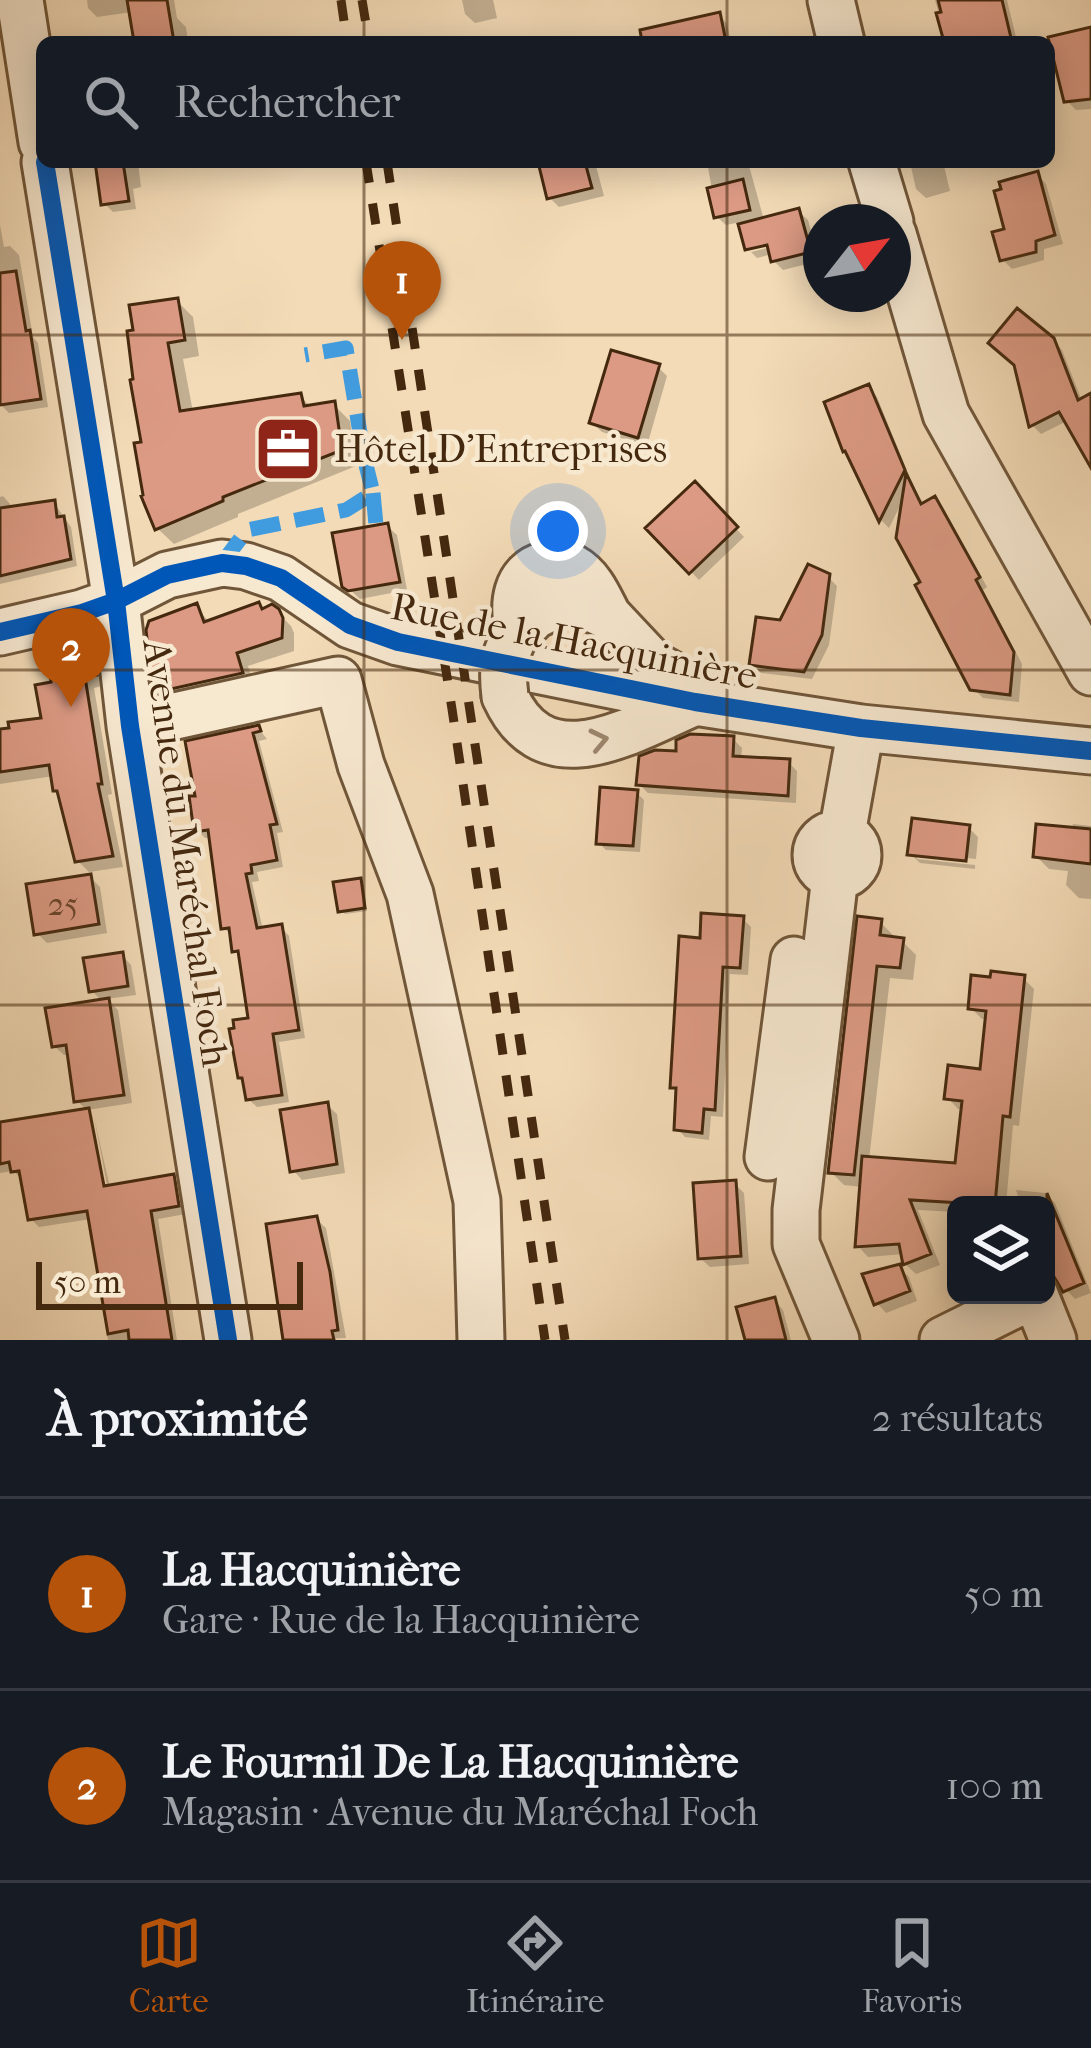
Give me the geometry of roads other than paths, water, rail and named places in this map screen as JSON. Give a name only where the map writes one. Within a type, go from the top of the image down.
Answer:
[{"type":"street","points":[[20,0],[36,103]]},
{"type":"street","points":[[832,0],[841,36]]},
{"type":"street","name":"Avenue du Maréchal Foch","points":[[46,168],[228,1340]]},
{"type":"street","points":[[874,168],[885,204]]},
{"type":"street","points":[[911,295],[946,414],[1091,672]]},
{"type":"street","name":"Rue de la Hacquinière","points":[[0,632],[116,601],[167,575],[222,563],[246,566],[293,584],[372,635],[695,702],[861,728],[1091,751]]},
{"type":"street","points":[[582,604],[608,616],[654,665],[674,676],[695,702],[624,735],[571,746],[533,735],[515,718],[502,674],[505,655],[534,616],[556,605],[582,604]]},
{"type":"street","points":[[130,726],[338,680],[361,765],[410,894],[477,1201],[481,1340]]},
{"type":"street","points":[[836,1340],[796,1244],[796,1210],[832,858],[861,728]]},
{"type":"street","points":[[768,1157],[802,896],[832,858]]},
{"type":"street","points":[[943,1340],[1016,1304]]},
{"type":"street","points":[[1038,1304],[1053,1340]]},
{"type":"railway","points":[[341,0],[346,36]]},
{"type":"railway","points":[[362,0],[368,36]]},
{"type":"railway","points":[[367,168],[545,1340]]},
{"type":"railway","points":[[388,168],[565,1340]]},
{"type":"place","name":"La Hacquinière","points":[[402,340]]},
{"type":"place","name":"Hôtel D’Entreprises","points":[[288,449]]},
{"type":"place","name":"Le Fournil De La Hacquinière","points":[[71,707]]}]
